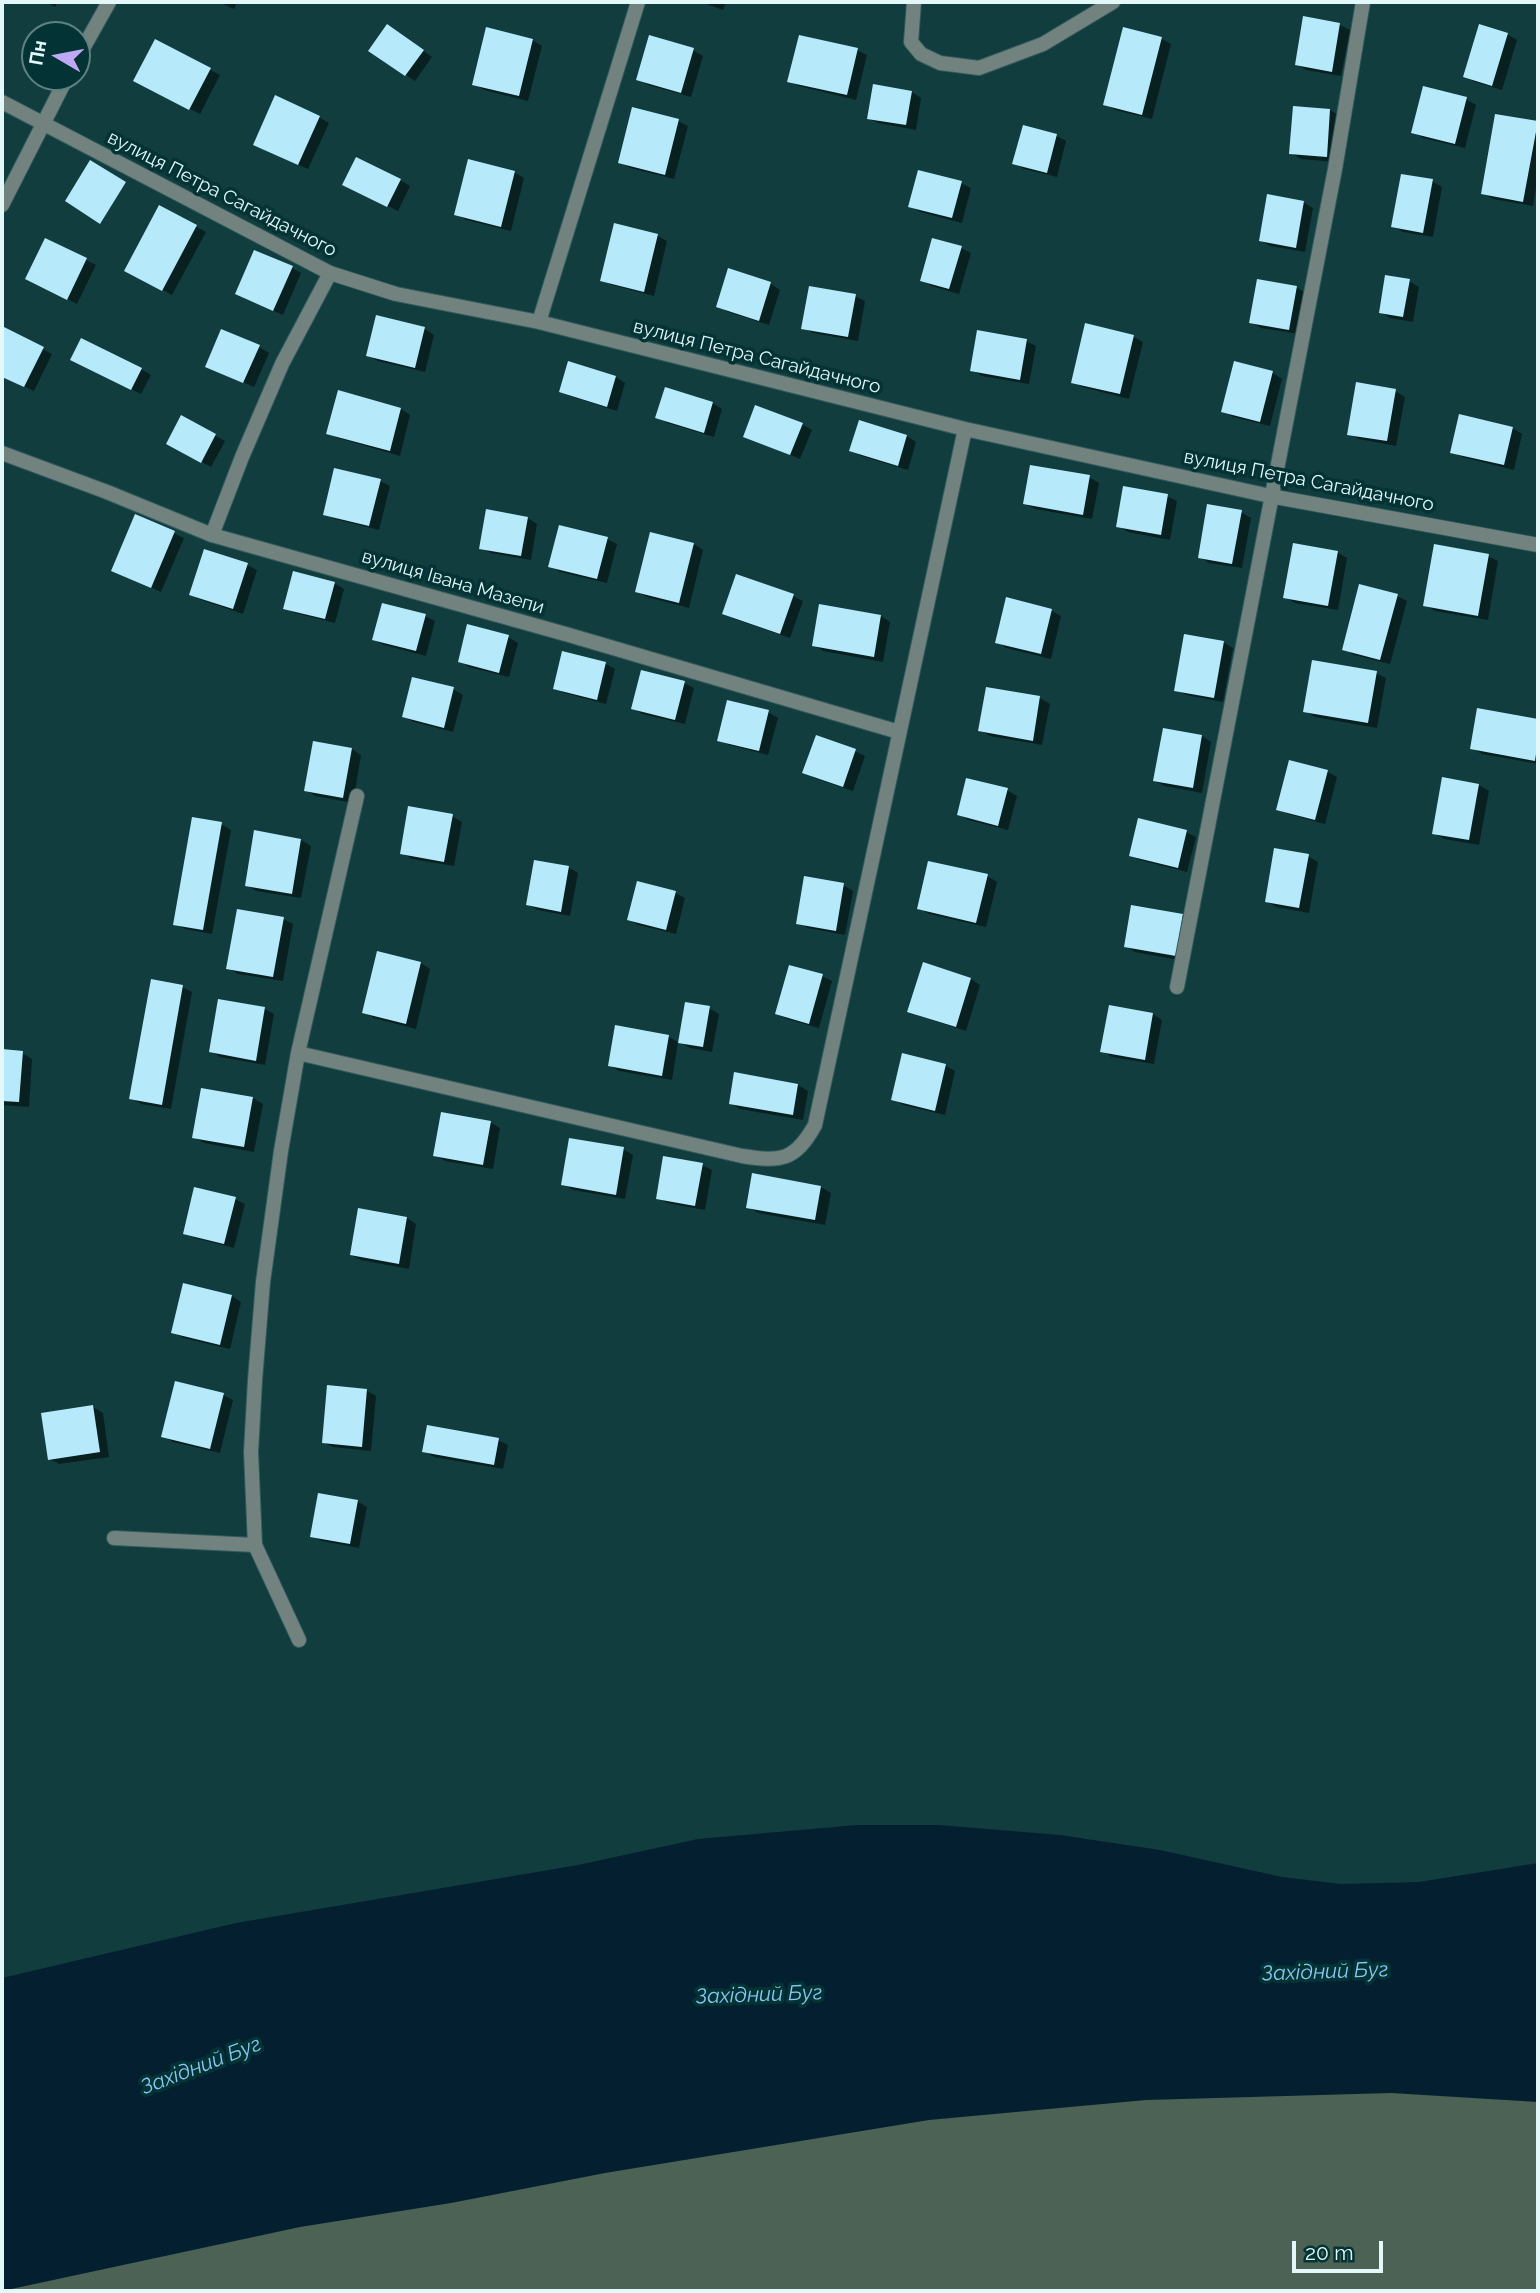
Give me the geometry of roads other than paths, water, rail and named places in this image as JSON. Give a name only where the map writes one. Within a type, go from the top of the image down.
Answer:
[{"type":"street","points":[[91,34],[108,2]]},
{"type":"street","points":[[539,322],[638,2]]},
{"type":"street","points":[[914,2],[911,42],[921,54],[940,63],[979,68],[1043,44],[1113,2]]},
{"type":"street","points":[[1177,987],[1335,169],[1363,2]]},
{"type":"street","points":[[2,205],[59,91]]},
{"type":"street","name":"вулиця Петра Сагайдачного","points":[[2,102],[330,273],[396,293],[539,322],[965,429],[1270,496],[1538,545]]},
{"type":"street","points":[[212,535],[282,364],[330,273]]},
{"type":"street","points":[[299,1053],[742,1156],[771,1160],[794,1153],[815,1125],[965,429]]},
{"type":"street","name":"вулиця Івана Мазепи","points":[[2,453],[212,535],[569,635],[899,732]]},
{"type":"street","points":[[299,1640],[255,1545],[251,1452],[261,1306],[281,1150],[299,1053],[357,796]]},
{"type":"street","points":[[114,1538],[255,1545]]},
{"type":"water","name":"Західний Буг","points":[[857,1825],[939,1825],[1060,1835],[1160,1850],[1282,1877],[1341,1884],[1419,1882],[1538,1863],[1538,2102],[1391,2093],[1146,2100],[929,2120],[300,2227],[2,2291],[2,1978],[236,1923],[578,1865],[698,1839]]}]
